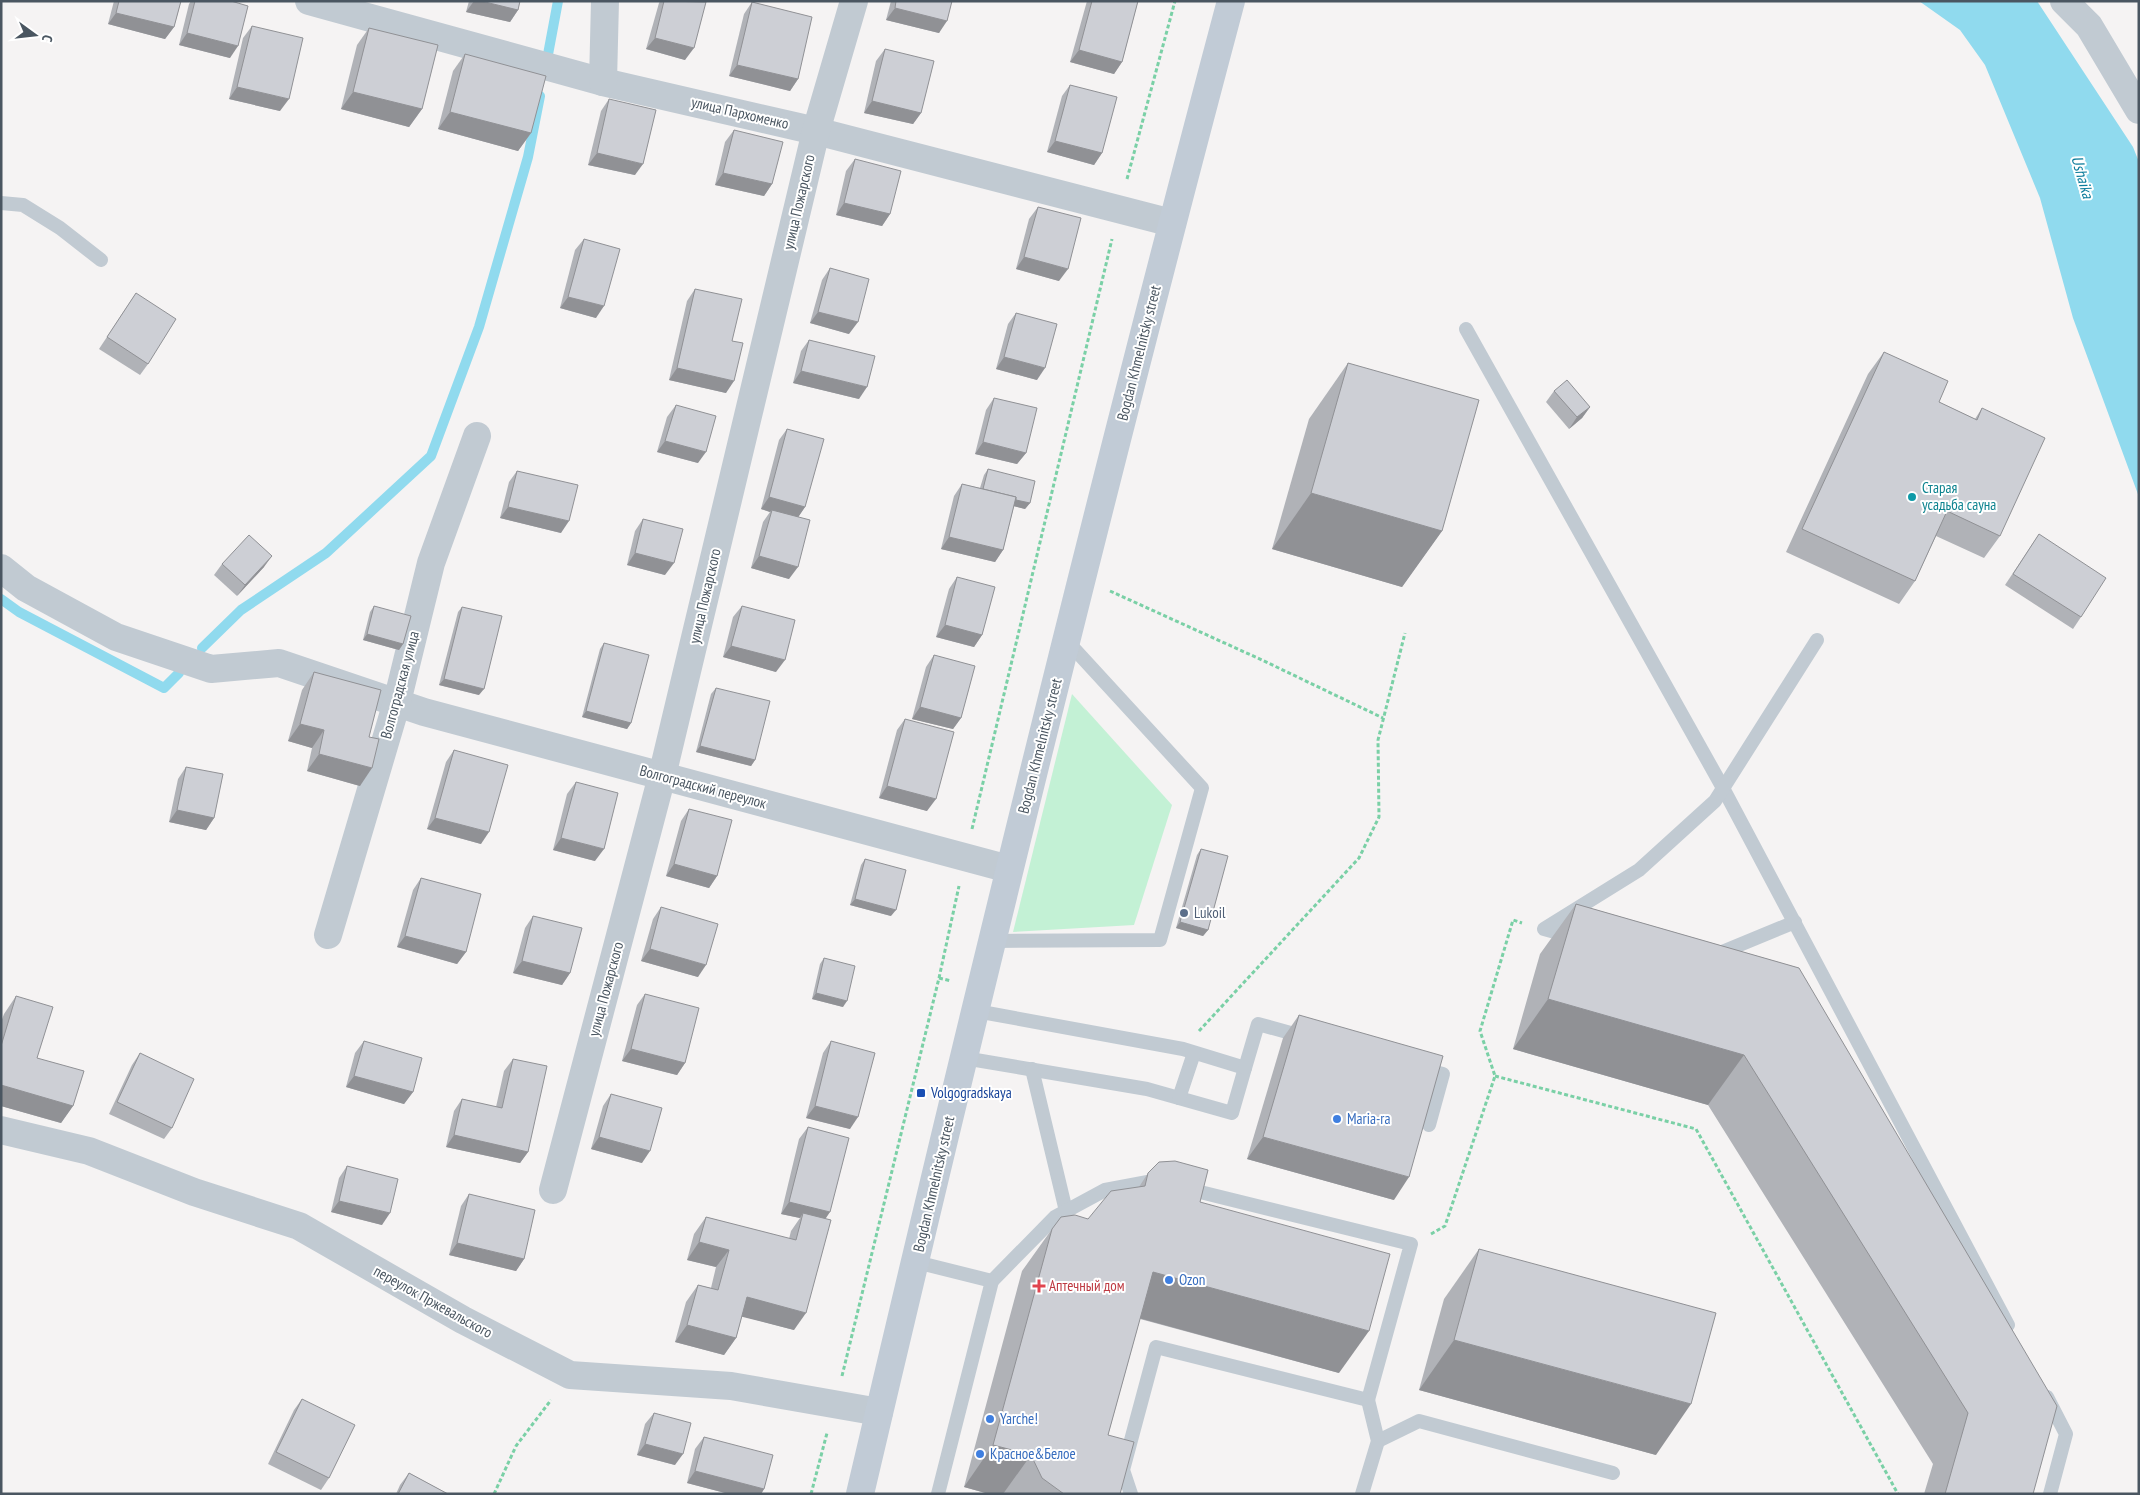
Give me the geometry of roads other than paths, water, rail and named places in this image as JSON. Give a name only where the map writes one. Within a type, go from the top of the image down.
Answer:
[{"type":"street","name":"улица Пархоменко","points":[[308,1],[604,82],[816,130],[1172,223]]},
{"type":"street","points":[[604,82],[605,1]]},
{"type":"street","name":"улица Пожарского","points":[[553,1190],[662,776],[816,130],[854,1]]},
{"type":"street","name":"Bogdan Khmelnitsky street","points":[[860,1494],[1009,869],[1230,1]]},
{"type":"street","points":[[2064,1],[2089,26],[2139,110]]},
{"type":"street","name":"Волгоградская улица","points":[[328,935],[397,702],[431,563],[477,436]]},
{"type":"street","name":"Волгоградский переулок","points":[[1,568],[26,588],[116,637],[211,669],[279,663],[424,712],[1009,869]]},
{"type":"street","name":"переулок Пржевальского","points":[[1,1130],[89,1151],[194,1192],[299,1226],[463,1320],[570,1375],[730,1386],[879,1412]]},
{"type":"lane","points":[[1,203],[23,205],[60,228],[101,260]]},
{"type":"lane","points":[[1466,330],[1723,788],[2015,1337]]},
{"type":"lane","points":[[1590,942],[1544,929],[1639,870],[1715,801],[1816,640]]},
{"type":"lane","points":[[992,941],[1160,940],[1202,788],[1067,641]]},
{"type":"lane","points":[[1700,961],[1795,922]]},
{"type":"lane","points":[[976,1011],[1188,1051],[1245,1068]]},
{"type":"lane","points":[[964,1058],[1147,1089],[1232,1113],[1258,1024],[1323,1042]]},
{"type":"lane","points":[[1179,1098],[1188,1051]]},
{"type":"lane","points":[[1406,1064],[1443,1074],[1429,1125]]},
{"type":"lane","points":[[1032,1070],[1066,1211]]},
{"type":"lane","points":[[938,1494],[992,1281],[1055,1217],[1105,1190],[1153,1182],[1411,1244],[1368,1400],[1378,1442],[1362,1494]]},
{"type":"lane","points":[[916,1262],[992,1281]]},
{"type":"lane","points":[[1131,1494],[1123,1470],[1156,1347],[1368,1400]]},
{"type":"lane","points":[[2038,1381],[2066,1434],[2050,1494]]},
{"type":"lane","points":[[1378,1442],[1419,1421],[1613,1473]]},
{"type":"water","name":"Ushaika","points":[[1919,1],[2037,1],[2133,147],[2139,162],[2139,497],[2073,318],[2040,198],[1985,65],[1960,30]]},
{"type":"waterway","points":[[546,65],[558,1]]},
{"type":"waterway","points":[[202,648],[241,610],[326,553],[431,456],[479,327],[528,157],[540,96]]},
{"type":"waterway","points":[[1,599],[19,612],[164,688],[179,673]]},
{"type":"place","name":"Старая усадьба сауна","points":[[1912,497]]},
{"type":"place","name":"Lukoil","points":[[1184,913]]},
{"type":"place","name":"Volgogradskaya","points":[[921,1093]]},
{"type":"place","name":"Maria-ra","points":[[1337,1119]]},
{"type":"place","name":"Ozon","points":[[1169,1280]]},
{"type":"place","name":"Аптечный дом","points":[[1039,1286]]},
{"type":"place","name":"Yarche!","points":[[990,1419]]},
{"type":"place","name":"Красное&Белое","points":[[980,1454]]}]
